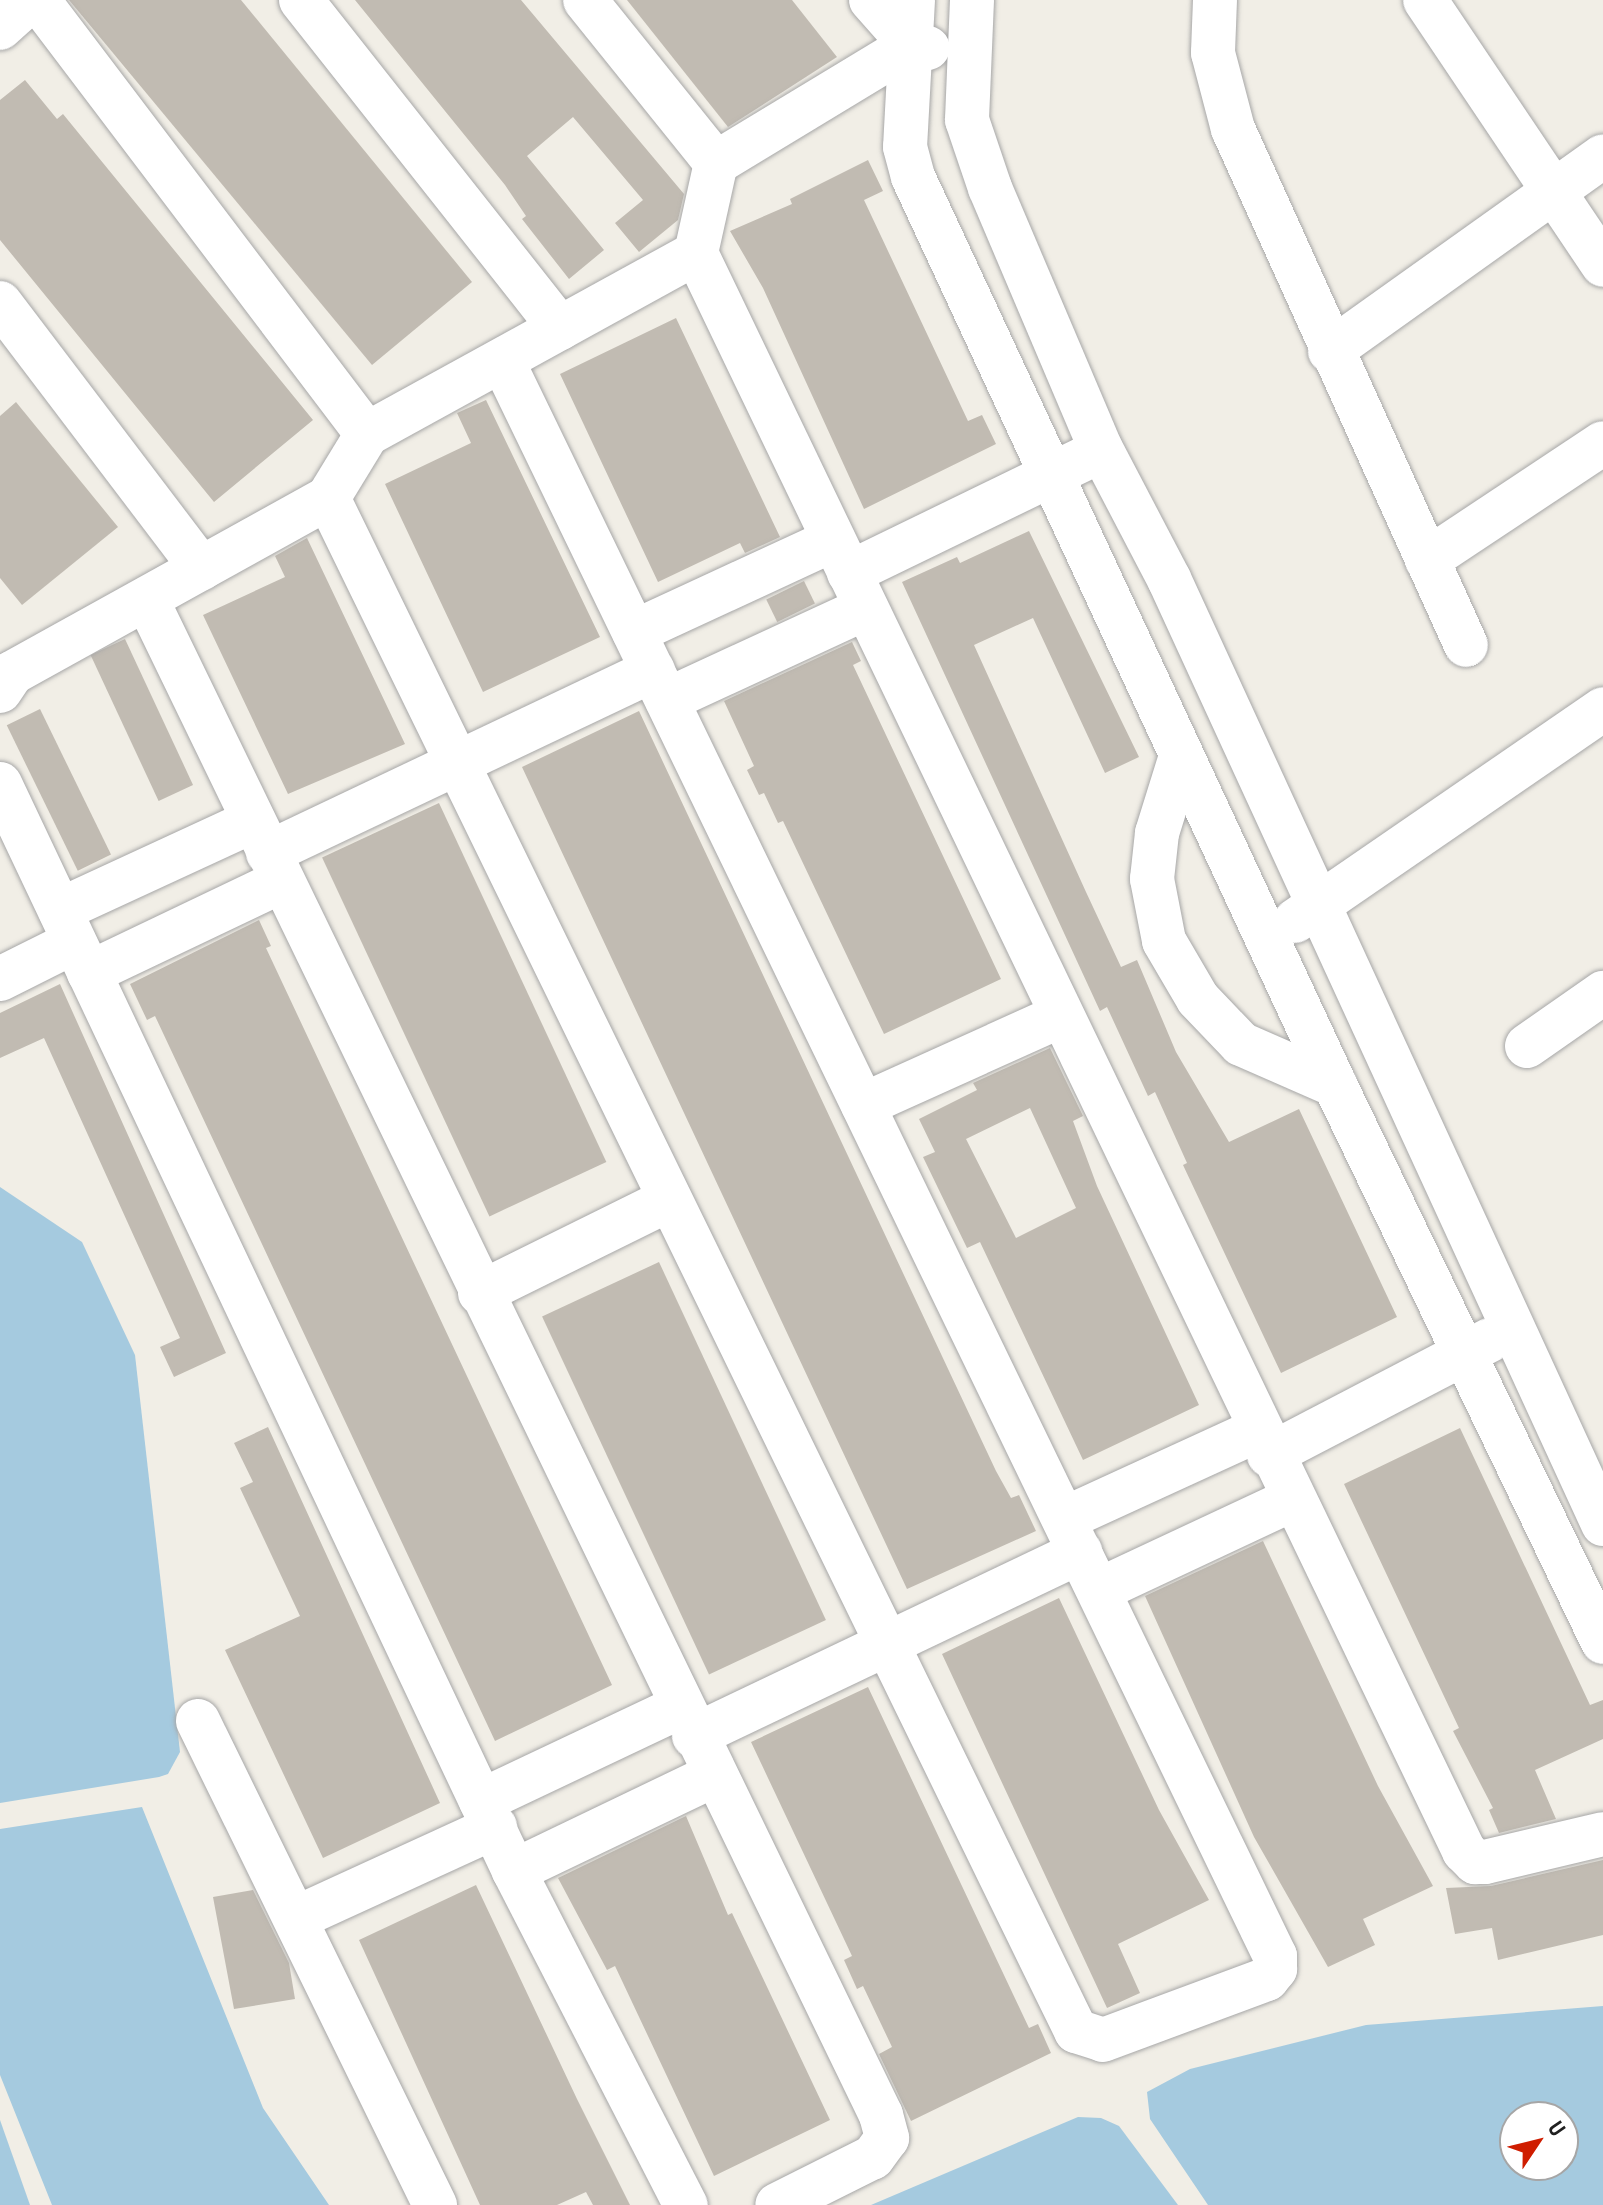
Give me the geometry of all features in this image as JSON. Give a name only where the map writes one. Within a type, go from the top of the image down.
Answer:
[{"type":"street","points":[[0,28],[31,0]]},
{"type":"street","points":[[38,0],[367,434]]},
{"type":"street","points":[[301,0],[560,328]]},
{"type":"street","points":[[585,0],[716,163]]},
{"type":"street","points":[[871,0],[911,45],[967,56]]},
{"type":"street","points":[[913,0],[905,147],[913,177],[1056,476],[1181,756],[1269,936],[1335,1085],[1603,1642]]},
{"type":"street","points":[[972,0],[967,56],[967,120],[990,188],[1101,449],[1169,579],[1603,1524]]},
{"type":"street","points":[[1215,0],[1213,53],[1233,129],[1330,351],[1466,645]]},
{"type":"street","points":[[1425,0],[1556,190],[1603,265]]},
{"type":"street","points":[[911,45],[716,163],[696,253],[1291,1500],[1467,1856],[1485,1862],[1603,1834]]},
{"type":"street","points":[[1330,351],[1603,156]]},
{"type":"street","points":[[4,674],[147,600],[328,498],[367,434],[696,253]]},
{"type":"street","points":[[0,303],[201,568]]},
{"type":"street","points":[[328,498],[884,1644],[1076,2031],[1103,2040],[1252,1988],[1275,1969],[1275,1956],[502,360]]},
{"type":"street","points":[[1427,560],[1603,443]]},
{"type":"street","points":[[0,979],[456,762],[660,685],[849,574],[1056,476],[1101,449]]},
{"type":"street","points":[[634,632],[849,574]]},
{"type":"street","points":[[147,600],[712,1776],[881,2115],[887,2138],[873,2157],[777,2205]]},
{"type":"street","points":[[1269,936],[1318,907],[1603,709]]},
{"type":"street","points":[[1181,756],[1157,833],[1152,879],[1164,941],[1198,999],[1241,1044],[1335,1085]]},
{"type":"street","points":[[0,784],[514,1871],[686,2205]]},
{"type":"street","points":[[74,942],[268,851]]},
{"type":"street","points":[[1527,1046],[1603,993]]},
{"type":"street","points":[[863,1105],[1060,1016]]},
{"type":"street","points":[[480,1293],[668,1200]]},
{"type":"street","points":[[296,1918],[488,1814],[687,1722],[884,1644],[1081,1553],[1264,1442],[1515,1329]]},
{"type":"street","points":[[1081,1553],[1291,1500]]},
{"type":"street","points":[[198,1721],[435,2205]]},
{"type":"street","points":[[514,1871],[712,1776]]},
{"type":"water","points":[[0,1187],[82,1242],[135,1355],[180,1752],[168,1774],[159,1777],[0,1803]]},
{"type":"water","points":[[142,1807],[263,2108],[329,2205],[52,2205],[0,2075],[0,1829]]},
{"type":"water","points":[[1603,2006],[1603,2205],[1208,2205],[1150,2119],[1147,2092],[1190,2069],[1366,2025]]},
{"type":"water","points":[[1078,2117],[1101,2118],[1119,2126],[1178,2205],[871,2205]]},
{"type":"water","points":[[0,2120],[30,2205],[0,2205]]},
{"type":"building","points":[[69,0],[241,0],[472,282],[372,365]]},
{"type":"building","points":[[355,0],[521,0],[684,194],[678,220],[639,252],[615,223],[643,200],[573,117],[527,156],[604,250],[569,279],[522,219],[526,216],[505,185]]},
{"type":"building","points":[[627,0],[792,0],[837,57],[728,127]]},
{"type":"building","points":[[25,80],[57,119],[63,114],[313,420],[214,502],[0,240],[0,100]]},
{"type":"building","points":[[868,160],[883,191],[864,200],[968,421],[982,415],[996,444],[864,509],[763,288],[730,231],[792,204],[790,199]]},
{"type":"building","points":[[676,318],[780,537],[745,553],[740,543],[658,582],[560,374]]},
{"type":"building","points":[[486,400],[600,637],[483,692],[385,484],[471,443],[457,413]]},
{"type":"building","points":[[16,402],[118,527],[22,605],[0,578],[0,416]]},
{"type":"building","points":[[1029,531],[1139,757],[1105,773],[1033,618],[974,645],[1121,967],[1137,960],[1176,1052],[1229,1142],[1299,1109],[1397,1317],[1281,1373],[1183,1165],[1187,1163],[1155,1092],[1148,1096],[1107,1007],[1100,1011],[902,582],[957,557],[960,563]]},
{"type":"building","points":[[307,538],[405,744],[288,794],[203,615],[285,577],[275,556]]},
{"type":"building","points":[[804,581],[815,603],[777,622],[766,599]]},
{"type":"building","points":[[125,639],[193,785],[159,801],[91,655]]},
{"type":"building","points":[[852,642],[861,661],[853,665],[1001,979],[884,1034],[783,821],[778,823],[764,793],[759,795],[747,770],[754,766],[724,701]]},
{"type":"building","points":[[40,709],[111,855],[78,871],[7,725]]},
{"type":"building","points":[[639,711],[996,1471],[1011,1498],[1019,1495],[1036,1531],[907,1589],[522,767]]},
{"type":"building","points":[[439,803],[606,1162],[489,1216],[322,858]]},
{"type":"building","points":[[259,920],[271,946],[266,948],[612,1685],[495,1741],[155,1016],[147,1020],[130,984]]},
{"type":"building","points":[[60,984],[226,1353],[174,1377],[160,1347],[180,1338],[44,1038],[0,1058],[0,1013]]},
{"type":"building","points":[[1050,1048],[1083,1116],[1073,1121],[1097,1186],[1199,1405],[1083,1460],[980,1242],[967,1248],[923,1157],[935,1152],[919,1119],[977,1090],[973,1083]],"holes":[[[1030,1108],[1076,1208],[1016,1238],[966,1139]]]},
{"type":"building","points":[[659,1262],[826,1620],[709,1675],[542,1317]]},
{"type":"building","points":[[268,1427],[440,1803],[323,1858],[225,1650],[300,1616],[240,1488],[253,1482],[234,1443]]},
{"type":"building","points":[[1460,1428],[1590,1705],[1603,1700],[1603,1739],[1535,1770],[1556,1819],[1499,1833],[1489,1810],[1493,1808],[1453,1731],[1459,1728],[1344,1484]]},
{"type":"building","points":[[1263,1541],[1378,1786],[1433,1886],[1363,1919],[1375,1945],[1328,1967],[1254,1837],[1145,1596]]},
{"type":"building","points":[[1059,1598],[1159,1810],[1209,1900],[1118,1944],[1140,1993],[1107,2008],[942,1654]]},
{"type":"building","points":[[868,1687],[1029,2028],[1038,2024],[1051,2053],[911,2121],[879,2054],[892,2047],[863,1986],[857,1989],[844,1960],[852,1956],[751,1742]]},
{"type":"building","points":[[686,1816],[728,1915],[732,1913],[830,2120],[714,2176],[615,1966],[607,1970],[558,1878]]},
{"type":"building","points":[[1603,1860],[1603,1935],[1498,1960],[1492,1928],[1455,1934],[1446,1888],[1491,1886]]},
{"type":"building","points":[[476,1885],[630,2205],[593,2205],[586,2192],[557,2205],[480,2205],[359,1940]]},
{"type":"building","points":[[253,1890],[289,1963],[295,1999],[234,2009],[213,1897]]}]
